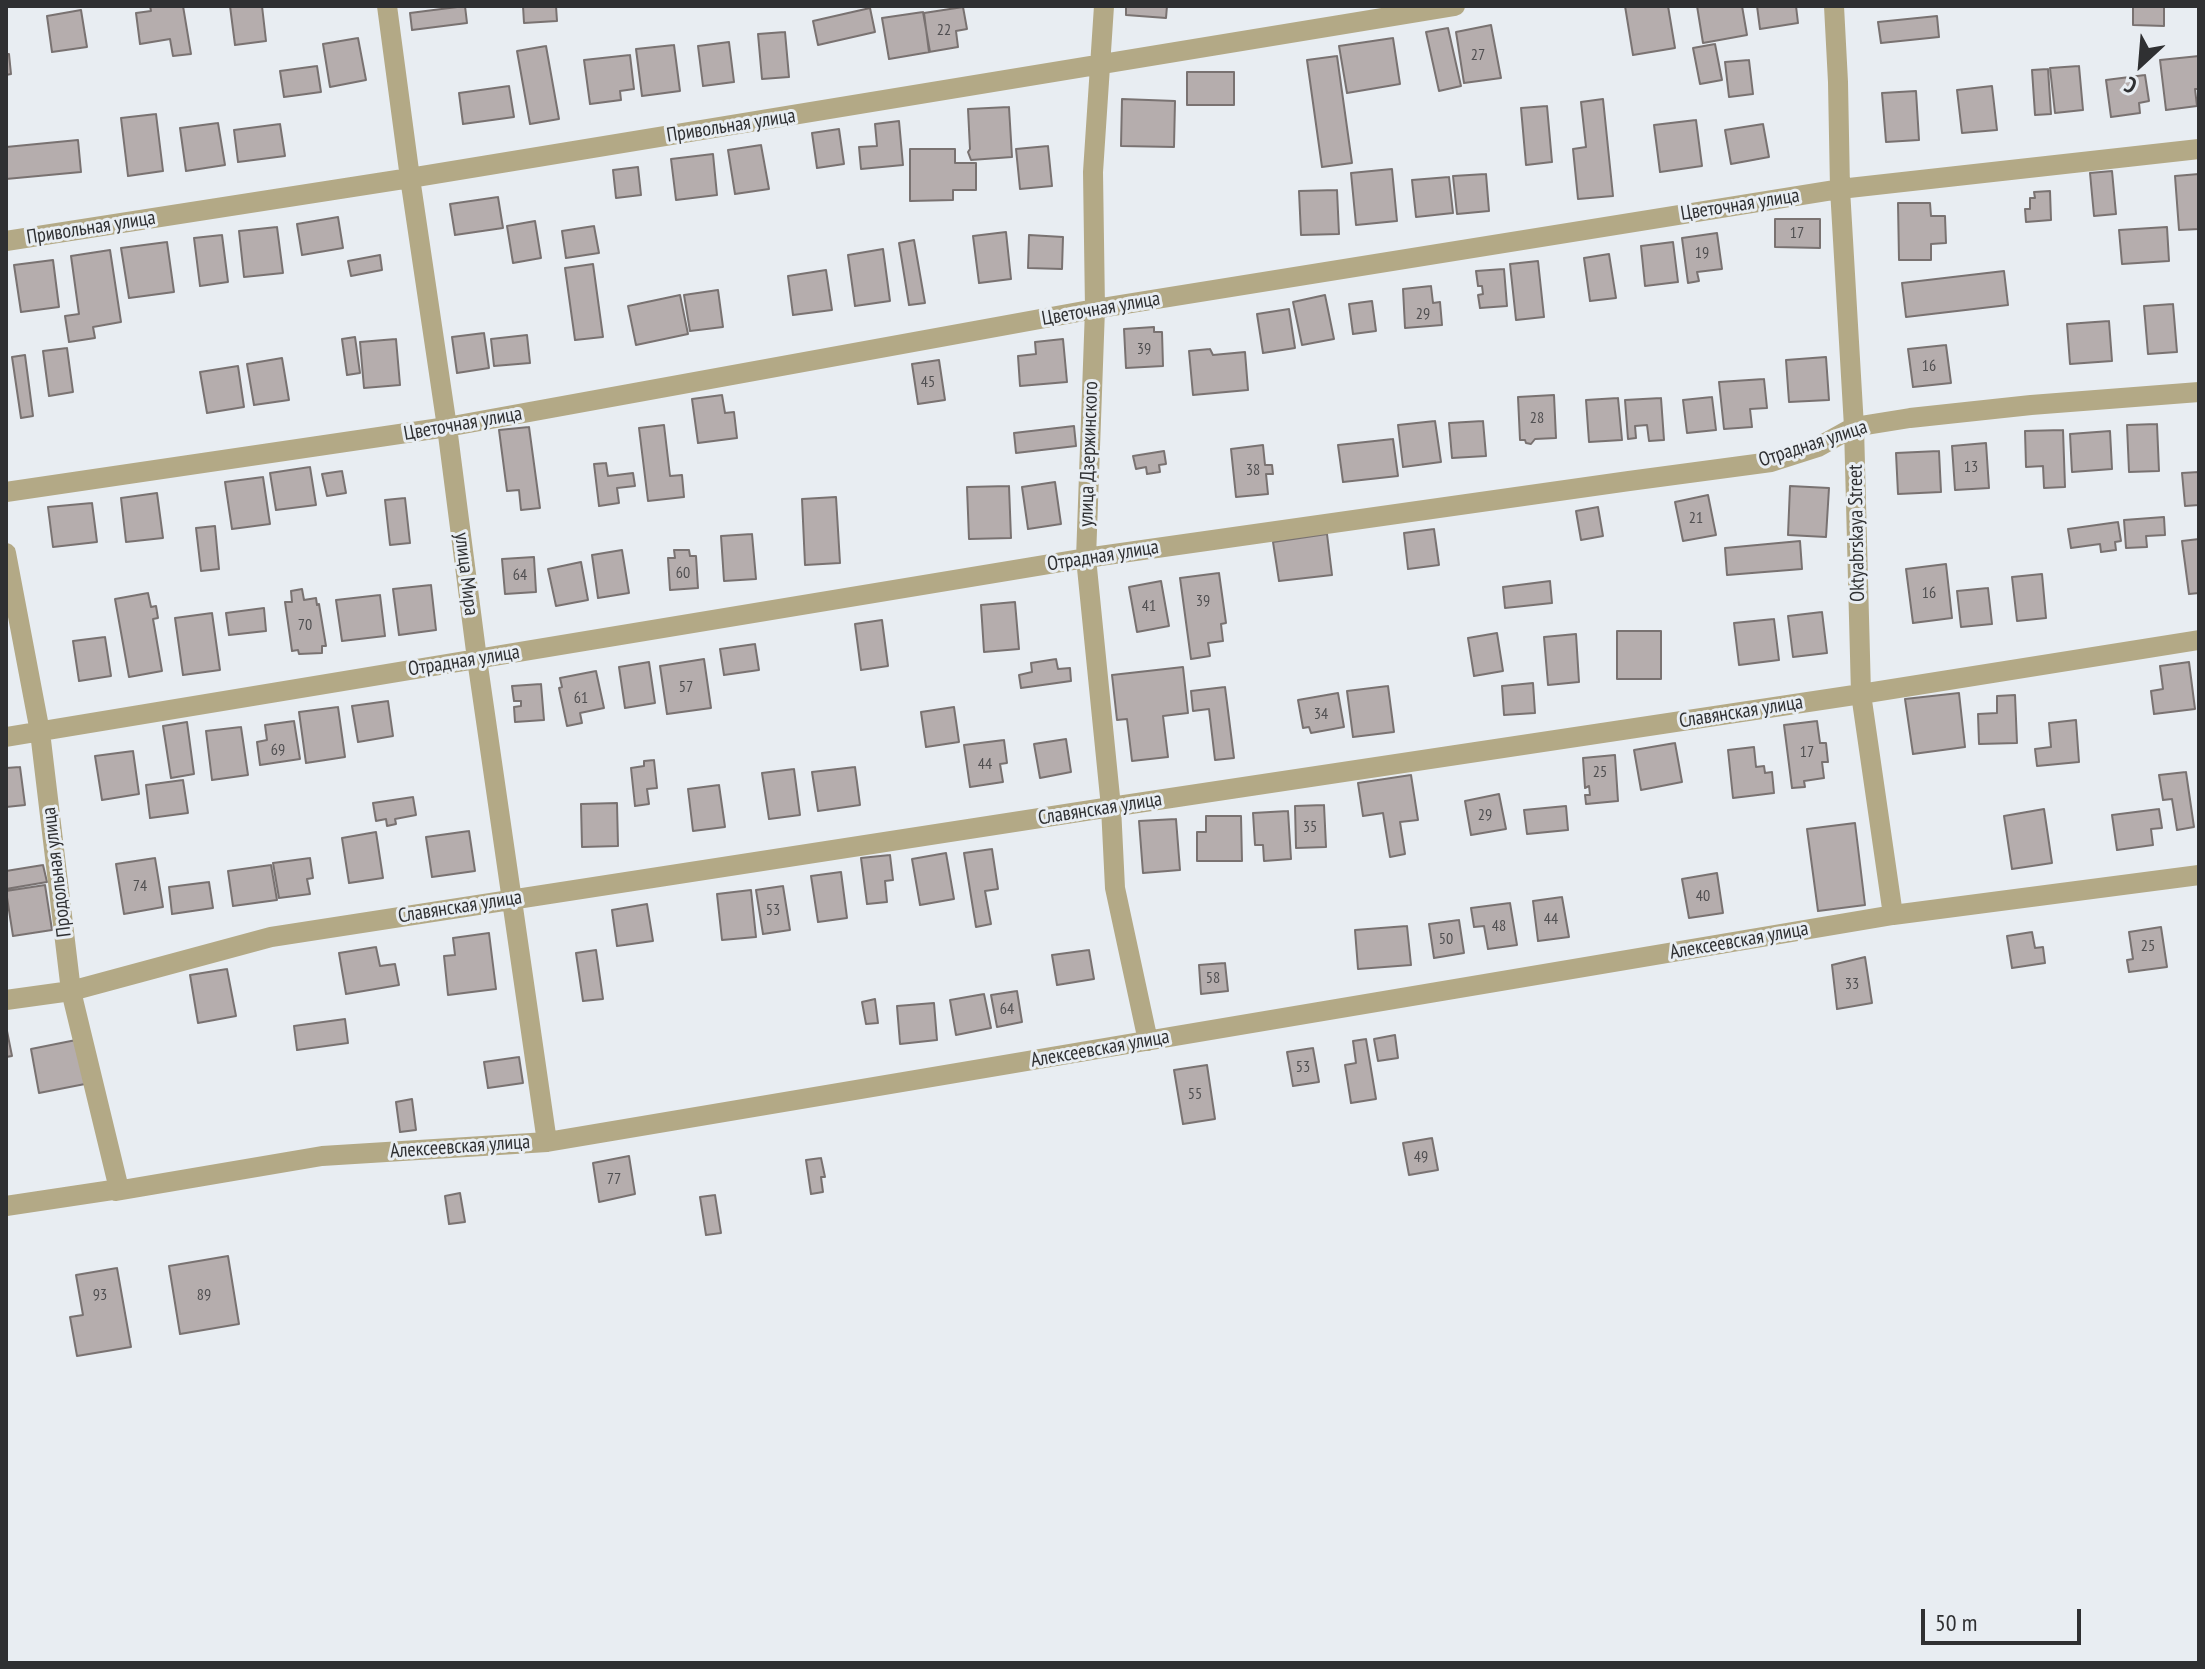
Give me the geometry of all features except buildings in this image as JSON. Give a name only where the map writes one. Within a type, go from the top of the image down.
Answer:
[{"type":"street","name":"улица Мира","points":[[387,6],[547,1142]]},
{"type":"street","name":"улица Дзержинского","points":[[1104,6],[1093,172],[1095,309],[1086,558],[1111,807],[1115,888],[1148,1041]]},
{"type":"street","name":"Привольная улица","points":[[6,241],[410,178],[1455,6]]},
{"type":"street","name":"Oktyabrskaya Street","points":[[1834,6],[1840,189],[1854,427],[1861,694],[1893,915]]},
{"type":"street","name":"Цветочная улица","points":[[6,492],[447,427],[1095,309],[1840,189],[2199,149]]},
{"type":"street","name":"Отрадная улица","points":[[6,737],[1086,558],[1771,462],[1818,447],[1854,427],[1910,418],[2199,392]]},
{"type":"street","name":"Продольная улица","points":[[6,553],[40,732],[71,991],[119,1189]]},
{"type":"street","name":"Славянская улица","points":[[6,1000],[71,991],[271,937],[2199,640]]},
{"type":"street","name":"Алексеевская улица","points":[[119,1189],[116,1191],[322,1156],[547,1142],[1893,915],[2199,875]]},
{"type":"street","name":"Алексеевская улица","points":[[6,1206],[119,1189]]}]
